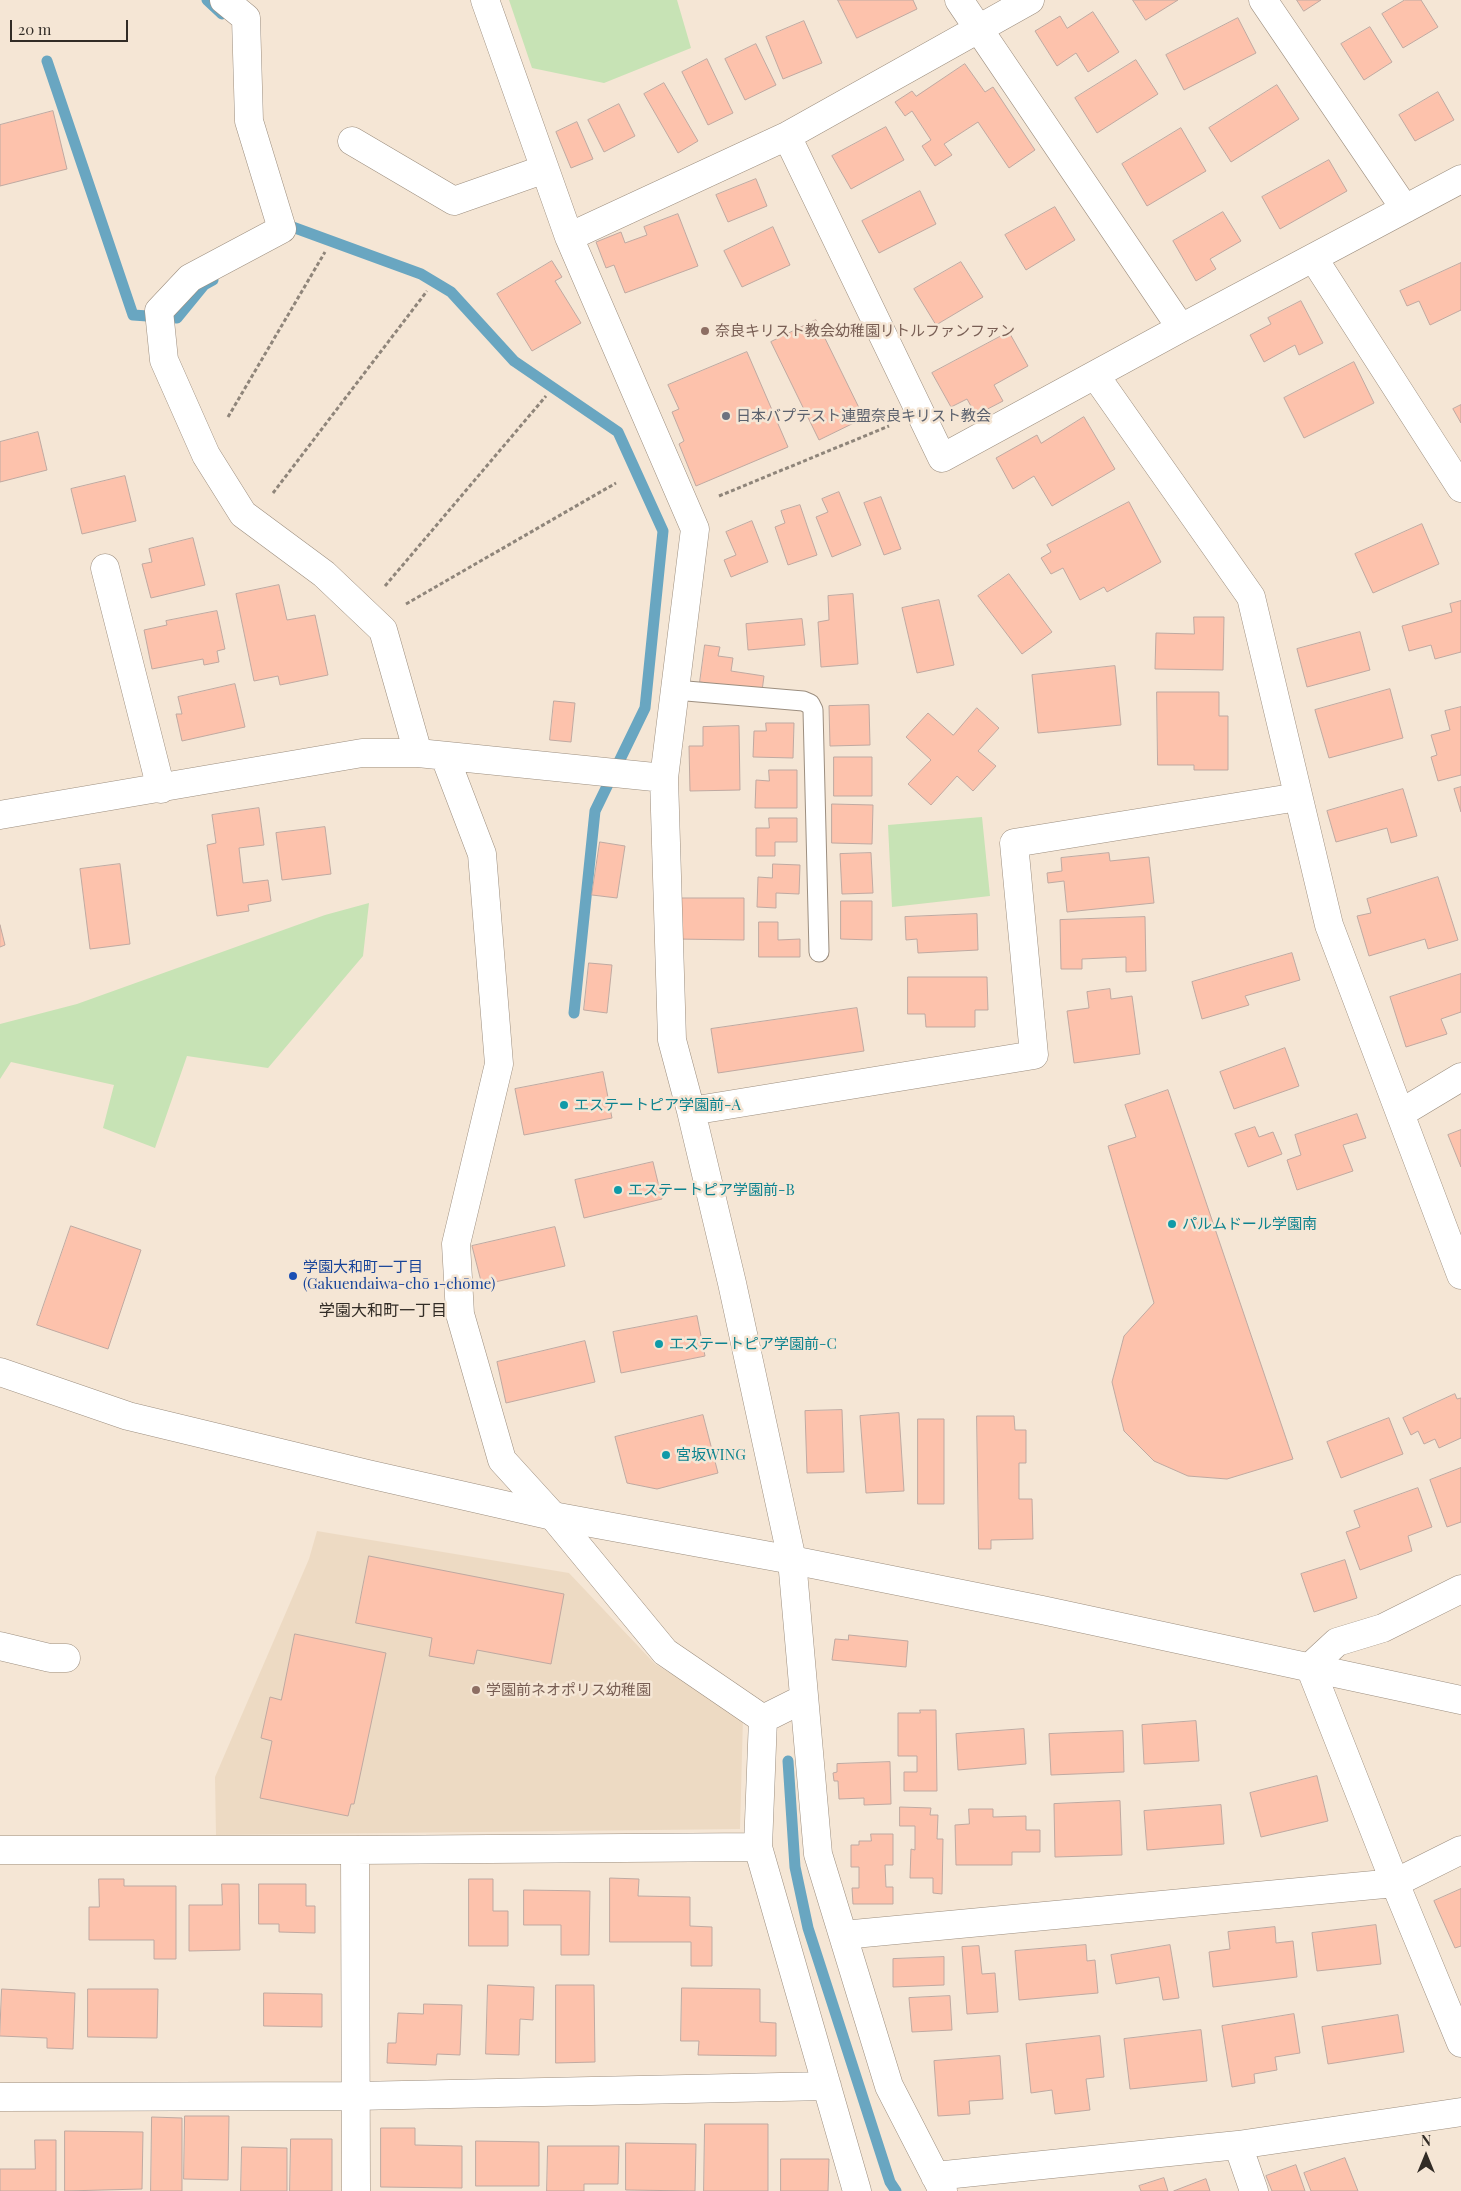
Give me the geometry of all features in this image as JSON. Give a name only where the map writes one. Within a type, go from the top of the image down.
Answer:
[{"type":"street","points":[[224,0],[246,18],[249,121],[282,229],[190,278],[160,311],[164,360],[206,455],[244,514],[324,574],[384,630],[418,754]]},
{"type":"street","points":[[485,0],[569,236],[695,529],[664,778],[672,1040],[732,1283],[792,1560],[818,1854],[889,2086],[939,2183],[1238,2145],[1461,2112]]},
{"type":"street","points":[[959,0],[1181,328]]},
{"type":"street","points":[[569,236],[787,136],[1030,0]]},
{"type":"street","points":[[1264,0],[1405,209]]},
{"type":"street","points":[[787,136],[942,458],[1461,179]]},
{"type":"street","points":[[352,141],[454,201],[545,169]]},
{"type":"street","points":[[1314,259],[1461,488]]},
{"type":"street","points":[[1095,375],[1251,597],[1329,925],[1461,1274]]},
{"type":"street","points":[[105,568],[160,789]]},
{"type":"street","points":[[0,815],[362,754],[418,754],[664,778]]},
{"type":"street","points":[[445,757],[482,854],[499,1064],[456,1244],[460,1314],[502,1460],[552,1516],[665,1652],[763,1719]]},
{"type":"street","points":[[691,1111],[1034,1055],[1014,843],[1298,797]]},
{"type":"street","points":[[1400,1113],[1461,1077]]},
{"type":"street","points":[[0,1372],[128,1416],[358,1472],[552,1516],[792,1560],[1052,1612],[1461,1700]]},
{"type":"street","points":[[1310,1667],[1337,1642],[1383,1628],[1461,1589]]},
{"type":"street","points":[[0,1646],[50,1658],[66,1658]]},
{"type":"street","points":[[1310,1667],[1395,1883],[1461,2042]]},
{"type":"street","points":[[763,1719],[803,1699]]},
{"type":"street","points":[[763,1719],[758,1847],[857,2191]]},
{"type":"street","points":[[0,1850],[758,1847]]},
{"type":"street","points":[[355,1850],[356,2191]]},
{"type":"street","points":[[843,1935],[1395,1883],[1461,1850]]},
{"type":"street","points":[[0,2097],[356,2096],[827,2086]]},
{"type":"street","points":[[1238,2145],[1254,2191]]},
{"type":"lane","points":[[675,690],[803,701],[810,704],[813,710],[819,952]]},
{"type":"path","points":[[206,455],[325,252]]},
{"type":"path","points":[[253,521],[427,291]]},
{"type":"path","points":[[369,617],[546,396]]},
{"type":"path","points":[[687,510],[920,413]]},
{"type":"path","points":[[369,617],[616,483]]},
{"type":"shaded area","name":"学園前ネオポリス幼稚園","points":[[317,1531],[569,1573],[655,1664],[743,1717],[740,1829],[216,1835],[215,1777],[309,1559]]},
{"type":"green space","points":[[509,0],[677,0],[691,48],[604,83],[532,68]]},
{"type":"green space","points":[[982,817],[990,896],[892,907],[888,825]]},
{"type":"green space","points":[[369,903],[363,956],[268,1068],[187,1056],[155,1148],[103,1128],[114,1085],[11,1062],[0,1079],[0,1024],[77,1004],[325,915]]},
{"type":"building","points":[[838,0],[913,0],[917,9],[857,38]]},
{"type":"building","points":[[1133,0],[1178,0],[1146,20]]},
{"type":"building","points":[[1297,0],[1321,0],[1304,11]]},
{"type":"building","points":[[1405,0],[1421,0],[1438,27],[1403,48],[1382,14]]},
{"type":"building","points":[[1093,12],[1119,52],[1088,72],[1076,53],[1057,66],[1035,31],[1060,16],[1067,28]]},
{"type":"building","points":[[1238,18],[1256,53],[1184,90],[1166,55]]},
{"type":"building","points":[[804,21],[822,63],[783,79],[766,37]]},
{"type":"building","points":[[1370,27],[1392,62],[1364,80],[1341,44]]},
{"type":"building","points":[[756,44],[776,85],[745,100],[725,59]]},
{"type":"building","points":[[707,59],[733,113],[708,125],[682,72]]},
{"type":"building","points":[[1136,60],[1158,94],[1097,133],[1075,98]]},
{"type":"building","points":[[965,64],[985,92],[993,87],[1035,150],[1009,168],[978,122],[944,144],[952,155],[935,166],[922,146],[931,140],[912,111],[905,116],[895,102],[912,91],[916,96]]},
{"type":"building","points":[[664,83],[698,141],[678,153],[644,94]]},
{"type":"building","points":[[1277,85],[1299,119],[1231,162],[1209,128]]},
{"type":"building","points":[[1438,92],[1454,120],[1415,141],[1399,115]]},
{"type":"building","points":[[619,104],[635,136],[604,152],[588,120]]},
{"type":"building","points":[[53,111],[67,169],[0,186],[0,125]]},
{"type":"building","points":[[577,122],[593,159],[571,168],[556,132]]},
{"type":"building","points":[[886,127],[904,160],[851,189],[832,156]]},
{"type":"building","points":[[1181,128],[1206,171],[1147,206],[1122,164]]},
{"type":"building","points":[[1329,160],[1347,191],[1280,229],[1262,197]]},
{"type":"building","points":[[756,179],[767,206],[728,222],[716,195]]},
{"type":"building","points":[[920,191],[936,224],[879,253],[862,221]]},
{"type":"building","points":[[1055,207],[1075,240],[1026,270],[1005,235]]},
{"type":"building","points":[[1223,212],[1241,241],[1210,259],[1216,269],[1196,281],[1173,241]]},
{"type":"building","points":[[678,214],[698,266],[625,293],[614,265],[606,268],[596,242],[621,232],[625,243],[647,235],[644,227]]},
{"type":"building","points":[[773,227],[790,265],[742,287],[724,251]]},
{"type":"building","points":[[552,261],[562,277],[555,281],[581,323],[532,351],[497,294]]},
{"type":"building","points":[[961,262],[983,297],[936,325],[914,289]]},
{"type":"building","points":[[1461,263],[1461,310],[1430,325],[1419,301],[1407,306],[1400,291]]},
{"type":"building","points":[[1301,301],[1323,343],[1299,355],[1295,345],[1264,362],[1250,335],[1271,324],[1268,318]]},
{"type":"building","points":[[816,320],[864,418],[819,440],[771,342]]},
{"type":"building","points":[[1009,332],[1028,366],[994,385],[1003,401],[976,415],[967,399],[951,407],[932,373]]},
{"type":"building","points":[[747,352],[788,447],[696,486],[679,444],[684,441],[672,412],[679,409],[668,385]]},
{"type":"building","points":[[1354,362],[1374,403],[1304,438],[1284,398]]},
{"type":"building","points":[[1461,405],[1461,423],[1453,409]]},
{"type":"building","points":[[1084,417],[1115,469],[1052,506],[1034,476],[1013,489],[996,458],[1037,435],[1041,443]]},
{"type":"building","points":[[38,432],[47,470],[0,482],[0,442]]},
{"type":"building","points":[[125,476],[136,521],[82,534],[71,489]]},
{"type":"building","points":[[839,492],[861,545],[832,557],[816,517],[828,512],[822,499]]},
{"type":"building","points":[[881,497],[901,549],[884,555],[864,503]]},
{"type":"building","points":[[1129,502],[1161,562],[1107,592],[1104,587],[1080,600],[1063,568],[1051,574],[1041,558],[1051,552],[1047,545]]},
{"type":"building","points":[[800,505],[817,555],[788,565],[775,527],[785,523],[781,511]]},
{"type":"building","points":[[752,521],[768,562],[731,577],[724,560],[736,555],[726,532]]},
{"type":"building","points":[[1422,524],[1439,564],[1373,593],[1355,554]]},
{"type":"building","points":[[193,538],[205,585],[151,598],[142,564],[152,562],[149,549]]},
{"type":"building","points":[[1009,574],[1052,632],[1022,654],[978,596]]},
{"type":"building","points":[[279,585],[287,620],[315,615],[328,675],[280,685],[278,676],[254,681],[236,594]]},
{"type":"building","points":[[853,594],[858,664],[821,667],[818,622],[829,620],[828,596]]},
{"type":"building","points":[[939,600],[954,665],[917,673],[902,608]]},
{"type":"building","points":[[1461,601],[1461,652],[1435,659],[1431,645],[1409,651],[1402,626],[1452,612],[1450,604]]},
{"type":"building","points":[[217,611],[225,649],[217,651],[219,662],[204,665],[203,659],[152,669],[144,630],[167,625],[166,621]]},
{"type":"building","points":[[1194,617],[1224,617],[1223,670],[1155,669],[1156,633],[1194,634]]},
{"type":"building","points":[[802,619],[805,645],[748,650],[746,624]]},
{"type":"building","points":[[1360,632],[1370,670],[1307,687],[1297,649]]},
{"type":"building","points":[[705,645],[720,647],[718,656],[733,658],[731,671],[764,676],[762,691],[700,682]]},
{"type":"building","points":[[1115,666],[1121,725],[1038,733],[1032,675]]},
{"type":"building","points":[[235,684],[245,727],[182,741],[176,714],[182,714],[178,697]]},
{"type":"building","points":[[1390,689],[1403,738],[1329,758],[1315,710]]},
{"type":"building","points":[[1157,692],[1219,692],[1219,716],[1228,716],[1228,770],[1194,770],[1194,765],[1158,765]]},
{"type":"building","points":[[554,701],[575,703],[571,742],[550,740]]},
{"type":"building","points":[[869,705],[870,745],[830,746],[829,706]]},
{"type":"building","points":[[1461,707],[1461,775],[1438,781],[1431,757],[1437,755],[1431,735],[1450,730],[1445,711]]},
{"type":"building","points":[[977,708],[999,728],[978,751],[996,766],[973,791],[957,776],[931,805],[908,784],[931,760],[906,737],[928,713],[953,735]]},
{"type":"building","points":[[766,723],[794,723],[793,758],[753,757],[754,731],[766,731]]},
{"type":"building","points":[[739,726],[740,790],[690,791],[689,746],[703,746],[703,727]]},
{"type":"building","points":[[834,757],[872,757],[872,796],[834,796]]},
{"type":"building","points":[[769,770],[797,770],[797,808],[755,808],[756,780],[769,781]]},
{"type":"building","points":[[1461,787],[1461,812],[1454,789]]},
{"type":"building","points":[[1403,789],[1417,836],[1391,843],[1387,828],[1336,842],[1327,811]]},
{"type":"building","points":[[832,804],[873,805],[872,844],[832,843]]},
{"type":"building","points":[[259,808],[264,845],[239,848],[243,883],[268,880],[271,901],[248,905],[249,911],[217,916],[207,845],[216,843],[212,815]]},
{"type":"building","points":[[769,818],[797,818],[797,842],[775,842],[775,856],[756,856],[756,828],[769,828]]},
{"type":"building","points":[[325,827],[331,874],[282,880],[276,833]]},
{"type":"building","points":[[600,842],[625,846],[617,898],[592,895]]},
{"type":"building","points":[[871,853],[873,893],[842,894],[840,854]]},
{"type":"building","points":[[1109,853],[1110,861],[1149,857],[1154,903],[1067,912],[1064,881],[1048,883],[1047,873],[1062,871],[1061,858]]},
{"type":"building","points":[[120,864],[130,944],[90,949],[80,869]]},
{"type":"building","points":[[773,864],[800,865],[799,894],[776,893],[776,908],[757,907],[758,877],[772,878]]},
{"type":"building","points":[[1438,877],[1458,940],[1428,949],[1425,939],[1369,956],[1357,916],[1371,913],[1367,899]]},
{"type":"building","points":[[674,898],[744,898],[744,940],[674,939]]},
{"type":"building","points":[[841,901],[872,901],[872,940],[841,939]]},
{"type":"building","points":[[977,914],[978,950],[918,953],[917,939],[906,940],[905,917]]},
{"type":"building","points":[[1145,917],[1146,971],[1126,972],[1126,957],[1082,959],[1082,969],[1061,969],[1060,920]]},
{"type":"building","points":[[759,922],[778,922],[778,940],[800,939],[800,957],[759,957]]},
{"type":"building","points":[[0,925],[5,945],[0,947]]},
{"type":"building","points":[[1292,953],[1300,980],[1245,996],[1249,1005],[1202,1019],[1192,982]]},
{"type":"building","points":[[589,963],[612,965],[607,1013],[584,1010]]},
{"type":"building","points":[[1461,974],[1461,1012],[1441,1019],[1447,1034],[1406,1047],[1390,997]]},
{"type":"building","points":[[908,977],[987,977],[988,1010],[975,1010],[975,1027],[926,1027],[925,1014],[908,1014]]},
{"type":"building","points":[[1110,989],[1111,999],[1132,996],[1140,1054],[1074,1063],[1067,1011],[1089,1008],[1087,992]]},
{"type":"building","points":[[857,1008],[864,1051],[718,1073],[711,1029]]},
{"type":"building","points":[[1285,1048],[1299,1086],[1234,1109],[1220,1072]]},
{"type":"building","name":"エステートピア学園前-A","points":[[603,1072],[612,1118],[524,1135],[515,1089]]},
{"type":"building","name":"パルムドール学園南","points":[[1168,1090],[1293,1459],[1227,1479],[1188,1476],[1154,1461],[1124,1431],[1112,1382],[1124,1336],[1154,1303],[1108,1146],[1136,1137],[1125,1105]]},
{"type":"building","points":[[1357,1114],[1366,1138],[1343,1145],[1353,1171],[1297,1190],[1287,1160],[1301,1155],[1295,1135]]},
{"type":"building","points":[[1255,1127],[1259,1137],[1273,1132],[1282,1154],[1248,1167],[1235,1134]]},
{"type":"building","points":[[1461,1130],[1461,1167],[1448,1135]]},
{"type":"building","name":"エステートピア学園前-B","points":[[653,1162],[662,1199],[584,1218],[575,1180]]},
{"type":"building","points":[[71,1226],[141,1250],[108,1349],[37,1325]]},
{"type":"building","points":[[555,1227],[565,1266],[482,1285],[472,1246]]},
{"type":"building","name":"エステートピア学園前-C","points":[[697,1316],[705,1356],[621,1373],[613,1332]]},
{"type":"building","points":[[585,1341],[595,1382],[506,1403],[497,1362]]},
{"type":"building","points":[[1455,1394],[1457,1399],[1461,1398],[1461,1438],[1439,1448],[1435,1439],[1424,1444],[1418,1431],[1411,1435],[1403,1418]]},
{"type":"building","points":[[842,1410],[844,1472],[807,1473],[805,1411]]},
{"type":"building","points":[[899,1413],[904,1491],[866,1493],[860,1416]]},
{"type":"building","name":"宮坂WING","points":[[703,1415],[718,1473],[657,1489],[627,1483],[615,1437]]},
{"type":"building","points":[[977,1416],[1014,1416],[1015,1430],[1026,1430],[1026,1463],[1019,1463],[1019,1499],[1032,1499],[1033,1539],[991,1540],[991,1549],[979,1549]]},
{"type":"building","points":[[1389,1418],[1403,1454],[1341,1478],[1327,1442]]},
{"type":"building","points":[[918,1419],[944,1419],[944,1504],[918,1504]]},
{"type":"building","points":[[1461,1468],[1461,1522],[1447,1527],[1430,1480]]},
{"type":"building","points":[[1418,1488],[1432,1527],[1408,1536],[1412,1551],[1360,1570],[1346,1532],[1360,1527],[1354,1511]]},
{"type":"building","points":[[369,1556],[564,1594],[551,1664],[477,1650],[474,1664],[429,1656],[432,1638],[356,1623]]},
{"type":"building","points":[[1345,1560],[1357,1598],[1314,1612],[1301,1574]]},
{"type":"building","points":[[295,1634],[386,1653],[354,1804],[351,1804],[348,1816],[260,1798],[272,1741],[261,1738],[270,1697],[281,1700]]},
{"type":"building","points":[[849,1635],[908,1641],[906,1667],[832,1660],[835,1639],[848,1640]]},
{"type":"building","points":[[920,1710],[936,1710],[937,1791],[904,1791],[904,1772],[917,1772],[917,1756],[898,1756],[898,1713],[920,1713]]},
{"type":"building","points":[[1196,1721],[1199,1761],[1144,1764],[1142,1725]]},
{"type":"building","points":[[1024,1729],[1026,1764],[958,1770],[956,1734]]},
{"type":"building","points":[[1123,1731],[1124,1772],[1051,1775],[1049,1734]]},
{"type":"building","points":[[890,1762],[891,1804],[864,1805],[864,1798],[839,1799],[838,1781],[834,1781],[833,1773],[837,1772],[837,1764]]},
{"type":"building","points":[[1317,1776],[1328,1821],[1261,1837],[1250,1793]]},
{"type":"building","points":[[1120,1801],[1122,1855],[1055,1857],[1054,1804]]},
{"type":"building","points":[[1221,1805],[1224,1844],[1147,1850],[1144,1811]]},
{"type":"building","points":[[900,1807],[931,1808],[930,1815],[938,1815],[937,1839],[943,1839],[942,1894],[933,1893],[933,1878],[910,1878],[911,1849],[915,1850],[915,1826],[900,1826]]},
{"type":"building","points":[[969,1809],[993,1809],[993,1817],[1026,1816],[1026,1830],[1040,1830],[1040,1852],[1012,1852],[1012,1865],[956,1865],[955,1825],[969,1824]]},
{"type":"building","points":[[871,1834],[893,1834],[893,1865],[885,1865],[886,1887],[893,1887],[893,1904],[853,1904],[852,1888],[859,1888],[859,1867],[851,1867],[851,1845],[859,1845],[859,1841],[871,1841]]},
{"type":"building","points":[[610,1878],[639,1879],[638,1896],[690,1897],[690,1926],[712,1927],[712,1966],[691,1966],[691,1942],[610,1942]]},
{"type":"building","points":[[99,1879],[124,1879],[124,1886],[176,1886],[176,1959],[154,1959],[154,1940],[89,1940],[89,1907],[99,1907]]},
{"type":"building","points":[[469,1879],[493,1879],[493,1911],[508,1911],[508,1946],[469,1946]]},
{"type":"building","points":[[222,1884],[239,1884],[240,1950],[189,1951],[189,1905],[222,1905]]},
{"type":"building","points":[[259,1884],[306,1884],[306,1906],[315,1906],[315,1933],[279,1932],[279,1924],[259,1924]]},
{"type":"building","points":[[1461,1889],[1461,1946],[1455,1948],[1434,1901]]},
{"type":"building","points":[[524,1890],[590,1891],[589,1955],[561,1955],[561,1925],[524,1925]]},
{"type":"building","points":[[1376,1925],[1381,1964],[1317,1971],[1312,1933]]},
{"type":"building","points":[[1275,1927],[1276,1943],[1293,1941],[1297,1977],[1213,1987],[1209,1952],[1230,1949],[1228,1932]]},
{"type":"building","points":[[1086,1945],[1087,1961],[1095,1960],[1098,1993],[1019,2000],[1015,1951]]},
{"type":"building","points":[[1170,1945],[1179,1998],[1163,2000],[1159,1977],[1116,1984],[1111,1955]]},
{"type":"building","points":[[979,1946],[982,1974],[995,1973],[998,2012],[967,2014],[962,1947]]},
{"type":"building","points":[[944,1957],[944,1985],[893,1987],[893,1959]]},
{"type":"building","points":[[488,1985],[534,1987],[533,2020],[520,2019],[519,2055],[486,2054]]},
{"type":"building","points":[[556,1985],[594,1985],[595,2062],[556,2063]]},
{"type":"building","points":[[682,1988],[760,1989],[760,2022],[776,2023],[776,2056],[698,2055],[699,2041],[681,2041]]},
{"type":"building","points":[[2,1989],[75,1993],[73,2049],[47,2048],[47,2038],[0,2036]]},
{"type":"building","points":[[88,1989],[158,1989],[157,2038],[88,2037]]},
{"type":"building","points":[[264,1993],[322,1994],[322,2027],[264,2026]]},
{"type":"building","points":[[950,1996],[952,2030],[912,2032],[909,1998]]},
{"type":"building","points":[[424,2004],[462,2005],[460,2055],[437,2054],[436,2065],[387,2063],[388,2043],[396,2043],[398,2013],[423,2014]]},
{"type":"building","points":[[1294,2014],[1300,2053],[1275,2057],[1277,2070],[1254,2074],[1255,2083],[1232,2087],[1222,2026]]},
{"type":"building","points":[[1398,2015],[1404,2052],[1328,2064],[1322,2027]]},
{"type":"building","points":[[1201,2030],[1207,2081],[1130,2089],[1124,2039]]},
{"type":"building","points":[[1100,2036],[1104,2077],[1086,2079],[1090,2110],[1055,2114],[1052,2090],[1031,2093],[1026,2044]]},
{"type":"building","points":[[1000,2056],[1003,2099],[969,2101],[970,2114],[938,2116],[934,2061]]},
{"type":"building","points":[[185,2116],[229,2116],[228,2180],[184,2179]]},
{"type":"building","points":[[152,2117],[182,2118],[182,2191],[151,2191]]},
{"type":"building","points":[[705,2124],[768,2124],[768,2191],[704,2191]]},
{"type":"building","points":[[381,2128],[415,2128],[415,2145],[462,2146],[462,2188],[381,2187]]},
{"type":"building","points":[[65,2131],[143,2132],[142,2189],[65,2191]]},
{"type":"building","points":[[291,2139],[332,2139],[332,2191],[290,2191]]},
{"type":"building","points":[[35,2140],[56,2140],[56,2191],[0,2191],[0,2169],[35,2169]]},
{"type":"building","points":[[476,2141],[539,2142],[539,2186],[476,2186]]},
{"type":"building","points":[[626,2143],[696,2144],[695,2191],[626,2190]]},
{"type":"building","points":[[548,2146],[619,2146],[618,2184],[584,2184],[584,2191],[547,2191]]},
{"type":"building","points":[[242,2147],[287,2148],[287,2191],[241,2191]]},
{"type":"building","points":[[1345,2158],[1358,2191],[1311,2191],[1304,2173]]},
{"type":"building","points":[[781,2159],[829,2159],[828,2191],[781,2191]]},
{"type":"building","points":[[1296,2165],[1305,2191],[1272,2191],[1266,2176]]},
{"type":"building","points":[[1164,2178],[1168,2191],[1141,2191],[1139,2186]]},
{"type":"building","points":[[1206,2179],[1210,2191],[1174,2191]]},
{"type":"waterway","points":[[207,0],[222,14]]},
{"type":"waterway","points":[[47,61],[133,315],[177,318],[204,285],[213,280]]},
{"type":"waterway","points":[[284,219],[287,225],[421,274],[451,292],[514,361],[618,432],[663,531],[645,708],[595,811],[574,1013]]},
{"type":"waterway","points":[[788,1761],[795,1867],[808,1928],[890,2182],[896,2191]]},
{"type":"place","name":"奈良キリスト教会幼稚園リトルファンファン","points":[[705,331]]},
{"type":"place","name":"日本バプテスト連盟奈良キリスト教会","points":[[726,416]]},
{"type":"place","name":"エステートピア学園前-A","points":[[564,1105]]},
{"type":"place","name":"エステートピア学園前-B","points":[[618,1190]]},
{"type":"place","name":"パルムドール学園南","points":[[1172,1224]]},
{"type":"place","name":"学園大和町一丁目 (Gakuendaiwa-chō 1-chōme)","points":[[293,1276]]},
{"type":"place","name":"エステートピア学園前-C","points":[[659,1344]]},
{"type":"place","name":"宮坂WING","points":[[666,1455]]},
{"type":"place","name":"学園前ネオポリス幼稚園","points":[[476,1690]]},
{"type":"district","name":"学園大和町一丁目","points":[[383,1311]]}]
